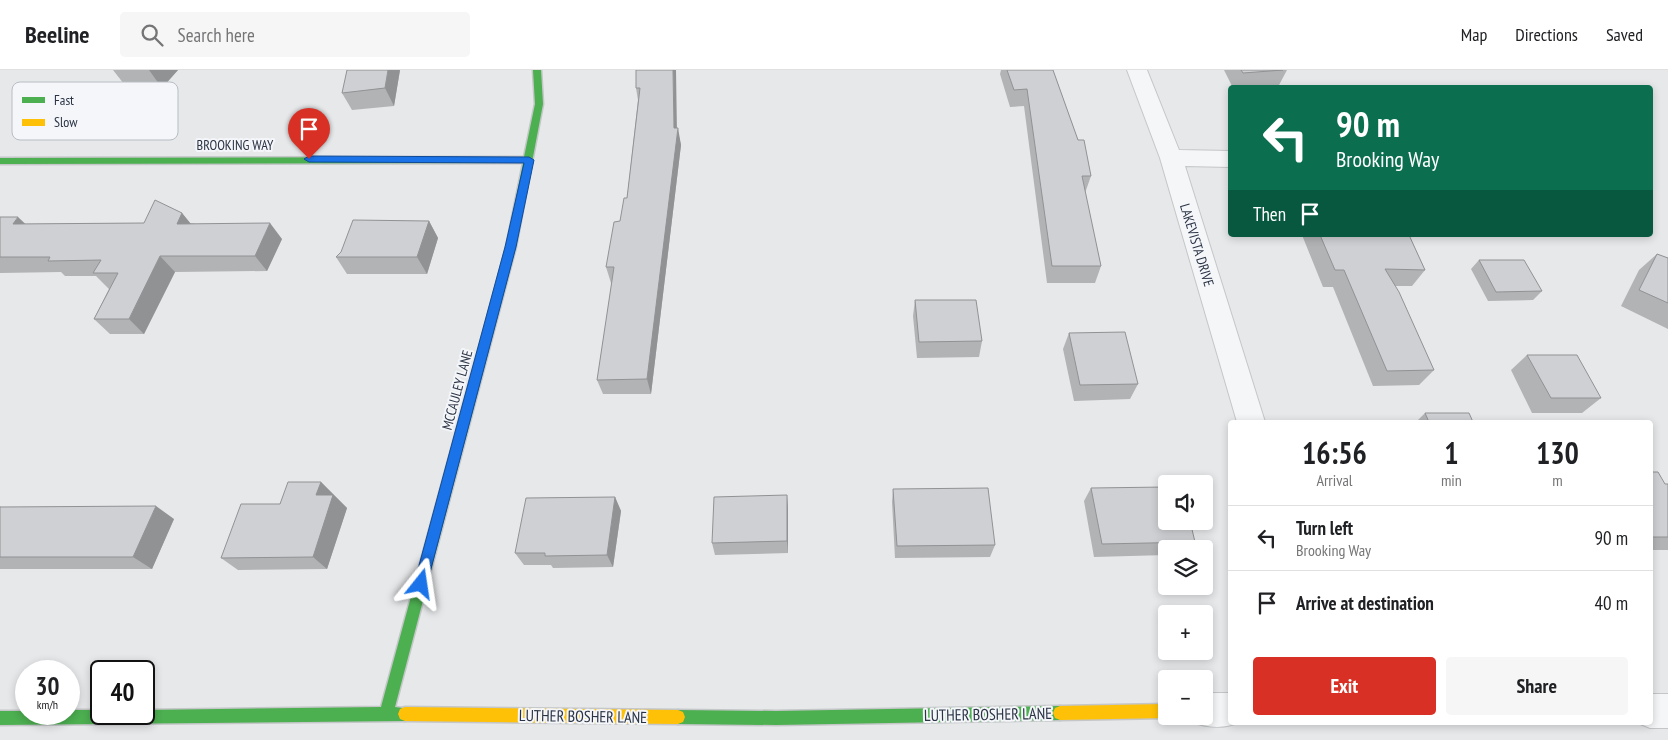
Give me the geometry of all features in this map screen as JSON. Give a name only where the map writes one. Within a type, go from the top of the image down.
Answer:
[{"type":"street","name":"MCCAULEY LANE","points":[[386,714],[510,247],[539,104],[537,70]]},
{"type":"street","name":"LAKEVISTA DRIVE","points":[[1137,70],[1171,158],[1250,420]]},
{"type":"street","points":[[1171,158],[1228,159]]},
{"type":"street","name":"BROOKING WAY","points":[[0,161],[529,160]]},
{"type":"street","points":[[1213,710],[1228,710]]},
{"type":"street","name":"LUTHER BOSHER LANE","points":[[0,718],[386,714],[776,718],[1158,711]]},
{"type":"street","points":[[1653,711],[1668,711]]},
{"type":"building","points":[[347,70],[388,70],[385,88],[342,93]]},
{"type":"building","points":[[636,70],[673,70],[674,128],[678,128],[647,379],[597,380],[614,267],[606,267],[614,222],[620,221],[624,198],[627,198],[640,88],[636,88]]},
{"type":"building","points":[[1007,70],[1053,70],[1078,140],[1084,140],[1091,176],[1082,176],[1101,266],[1052,266],[1027,89],[1014,90]]},
{"type":"building","points":[[1241,70],[1283,70],[1243,73]]},
{"type":"building","points":[[155,200],[182,213],[177,224],[270,223],[255,256],[160,256],[129,319],[94,319],[118,273],[93,273],[101,260],[48,261],[50,257],[0,257],[0,217],[18,217],[13,224],[144,223]]},
{"type":"building","points":[[353,220],[429,221],[417,257],[336,257],[341,252]]},
{"type":"building","points":[[1321,237],[1410,237],[1425,270],[1385,269],[1399,292],[1434,370],[1387,371],[1344,270],[1335,270]]},
{"type":"building","points":[[1657,254],[1668,258],[1668,303],[1639,290]]},
{"type":"building","points":[[1479,260],[1524,260],[1542,291],[1496,292]]},
{"type":"building","points":[[915,300],[976,300],[982,341],[919,342]]},
{"type":"building","points":[[1125,332],[1138,384],[1080,385],[1069,333]]},
{"type":"building","points":[[1527,355],[1577,355],[1601,398],[1551,398]]},
{"type":"building","points":[[1425,413],[1469,413],[1472,420],[1428,420]]},
{"type":"building","points":[[1653,472],[1658,472],[1665,484],[1668,484],[1668,537],[1653,537]]},
{"type":"building","points":[[288,482],[321,482],[316,495],[333,495],[313,557],[221,558],[241,504],[280,504]]},
{"type":"building","points":[[1158,487],[1158,530],[1192,530],[1195,540],[1158,540],[1158,543],[1102,544],[1091,488]]},
{"type":"building","points":[[988,488],[995,545],[897,546],[893,489]]},
{"type":"building","points":[[787,495],[787,541],[712,543],[714,497]]},
{"type":"building","points":[[615,497],[607,555],[545,556],[545,553],[515,553],[526,498]]},
{"type":"building","points":[[156,506],[133,557],[0,557],[0,507]]},
{"type":"traffic: fast","points":[[386,714],[511,247],[539,104],[537,70]]},
{"type":"traffic: fast","points":[[0,161],[529,160]]},
{"type":"traffic: fast","points":[[678,717],[776,718],[1060,713]]},
{"type":"traffic: fast","points":[[0,718],[405,714]]},
{"type":"traffic: slow","points":[[1060,713],[1158,711]]},
{"type":"traffic: slow","points":[[405,714],[678,717]]},
{"type":"route","points":[[309,159],[529,160],[510,247],[421,584]]}]
